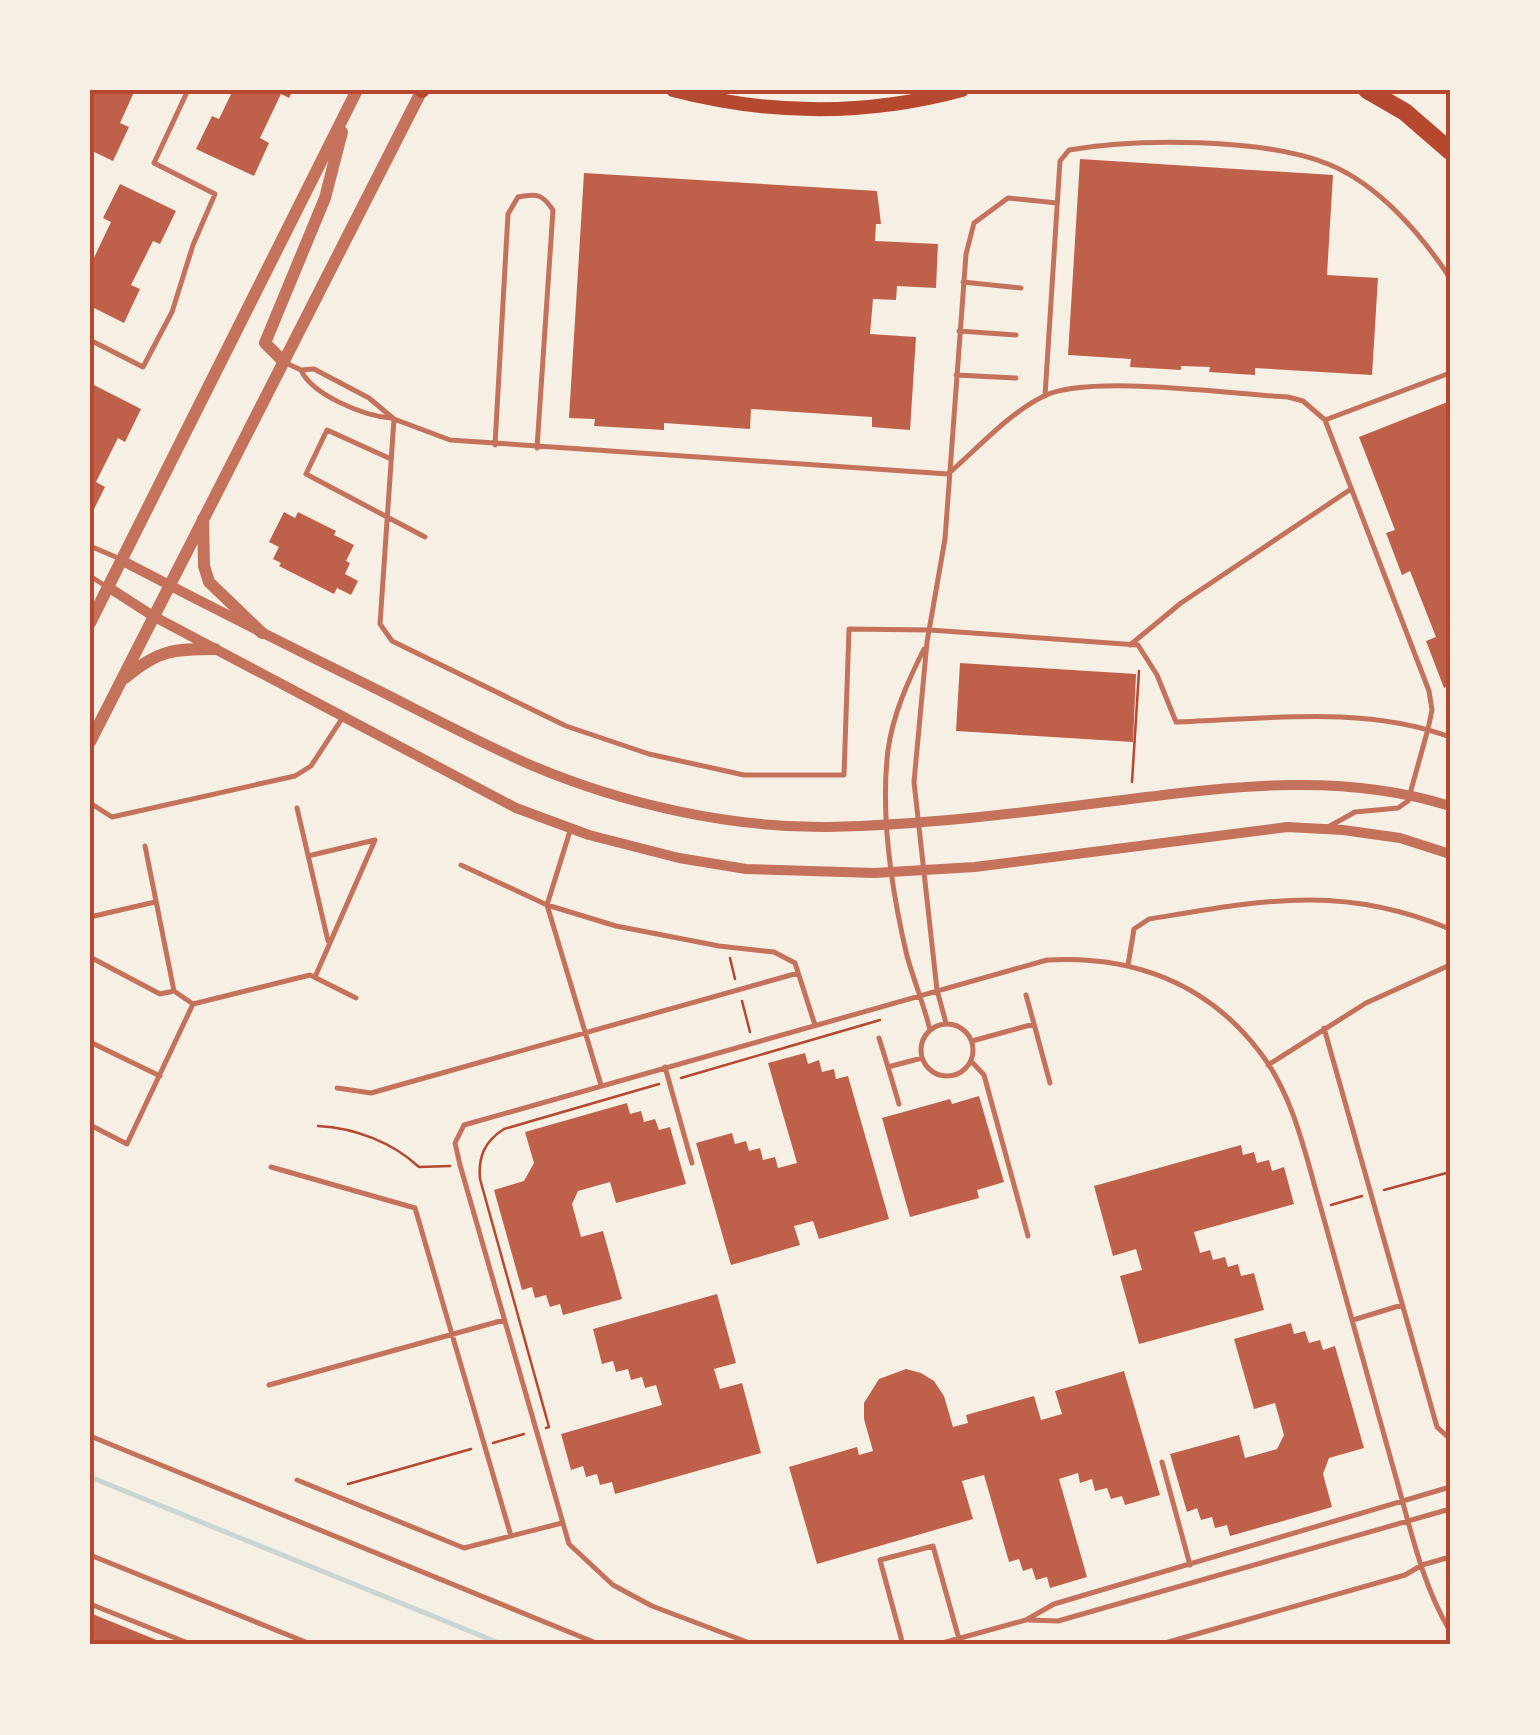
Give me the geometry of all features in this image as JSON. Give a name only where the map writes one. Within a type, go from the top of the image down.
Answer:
[{"type":"highway","points":[[1367,90],[1406,112],[1450,151]]},
{"type":"main road","points":[[673,90],[736,104],[798,110],[861,110],[914,103],[962,90]]},
{"type":"street","points":[[90,623],[358,90]]},
{"type":"street","points":[[90,742],[422,90]]},
{"type":"street","points":[[283,362],[266,343],[325,198],[348,110]]},
{"type":"street","points":[[203,518],[204,566],[209,582],[262,633]]},
{"type":"street","points":[[121,560],[519,759],[601,790],[683,812],[823,827],[918,823],[1288,784],[1347,784],[1410,794],[1450,806]]},
{"type":"street","points":[[108,588],[152,616],[516,808],[662,854],[746,869],[923,871],[1287,828],[1400,838],[1450,854]]},
{"type":"street","points":[[120,682],[143,662],[166,651],[215,649]]},
{"type":"lane","points":[[90,340],[143,367],[172,312],[193,245],[215,194],[154,164],[188,90]]},
{"type":"lane","points":[[1045,396],[1060,162],[1068,150],[1187,144],[1262,148],[1327,164],[1364,184],[1406,222],[1450,278]]},
{"type":"lane","points":[[495,445],[508,214],[518,197],[535,193],[544,196],[553,210],[537,448]]},
{"type":"lane","points":[[946,1023],[937,990],[914,782],[927,642],[942,564],[963,282],[974,222],[1008,198],[1057,203]]},
{"type":"lane","points":[[963,282],[1021,288]]},
{"type":"lane","points":[[960,331],[1016,335]]},
{"type":"lane","points":[[283,362],[301,370],[314,369],[369,398],[394,419]]},
{"type":"lane","points":[[301,370],[307,382],[360,412],[394,419],[450,440],[948,474],[1026,407],[1062,389],[1094,385],[1303,401],[1325,420],[1429,691],[1432,710],[1408,800],[1398,808],[1355,812],[1324,829]]},
{"type":"lane","points":[[1325,420],[1450,373]]},
{"type":"lane","points":[[956,375],[1016,378]]},
{"type":"lane","points":[[394,419],[380,624],[392,641],[566,726],[649,754],[744,775],[844,776],[850,629],[930,630],[1138,645],[1157,675],[1176,722],[1351,717],[1428,730],[1450,738]]},
{"type":"lane","points":[[392,459],[328,430],[306,474],[425,537]]},
{"type":"lane","points":[[1132,645],[1182,603],[1351,489]]},
{"type":"lane","points":[[90,546],[121,560]]},
{"type":"lane","points":[[90,576],[108,588]]},
{"type":"lane","points":[[927,642],[908,681],[892,733],[886,798],[892,872],[906,952],[930,1030]]},
{"type":"lane","points":[[90,803],[112,817],[295,776],[311,766],[342,717]]},
{"type":"lane","points":[[297,808],[329,944]]},
{"type":"lane","points":[[571,828],[547,905],[601,1086]]},
{"type":"lane","points":[[308,856],[375,840],[315,976]]},
{"type":"lane","points":[[145,846],[174,991],[192,1004]]},
{"type":"lane","points":[[461,866],[547,905],[616,926],[719,946],[774,952],[795,963],[814,1025]]},
{"type":"lane","points":[[1128,965],[1134,929],[1149,919],[1287,898],[1382,906],[1450,929]]},
{"type":"lane","points":[[90,918],[156,902]]},
{"type":"lane","points":[[90,957],[160,994],[174,991]]},
{"type":"lane","points":[[755,1645],[652,1606],[613,1585],[568,1544],[460,1166],[455,1143],[464,1124],[1047,960],[1081,958],[1128,965],[1195,991],[1230,1020],[1268,1065],[1296,1122],[1422,1566],[1435,1607],[1450,1631]]},
{"type":"lane","points":[[1268,1065],[1324,1028],[1408,982],[1450,965]]},
{"type":"lane","points":[[337,1088],[370,1093],[798,973]]},
{"type":"lane","points":[[192,1004],[310,974],[356,998]]},
{"type":"lane","points":[[1026,996],[1050,1083]]},
{"type":"lane","points":[[90,1125],[126,1144],[192,1004]]},
{"type":"lane","points":[[972,1061],[958,1075],[948,1077],[929,1070],[922,1058],[922,1042],[930,1030],[946,1023],[966,1032],[972,1041],[972,1061],[984,1075],[1028,1236]]},
{"type":"lane","points":[[972,1041],[1034,1024]]},
{"type":"lane","points":[[1324,1028],[1437,1427],[1450,1439]]},
{"type":"lane","points":[[878,1038],[899,1104]]},
{"type":"lane","points":[[90,1042],[160,1076]]},
{"type":"lane","points":[[888,1067],[922,1058]]},
{"type":"lane","points":[[665,1067],[692,1163]]},
{"type":"lane","points":[[272,1168],[415,1208],[511,1536]]},
{"type":"lane","points":[[1352,1320],[1402,1305]]},
{"type":"lane","points":[[269,1386],[504,1320]]},
{"type":"lane","points":[[90,1436],[601,1645]]},
{"type":"lane","points":[[1162,1462],[1190,1564]]},
{"type":"lane","points":[[298,1480],[464,1548],[562,1523]]},
{"type":"lane","points":[[935,1645],[1026,1620],[1054,1604],[1450,1487]]},
{"type":"lane","points":[[1026,1620],[1058,1621],[1450,1509]]},
{"type":"lane","points":[[904,1645],[880,1560],[932,1546],[958,1638]]},
{"type":"lane","points":[[90,1556],[314,1645]]},
{"type":"lane","points":[[1158,1645],[1405,1575],[1450,1557]]},
{"type":"lane","points":[[90,1604],[193,1645]]},
{"type":"path","points":[[1132,645],[1140,674],[1132,799]]},
{"type":"path","points":[[348,1484],[549,1427],[480,1179],[482,1150],[492,1136],[504,1128],[887,1018]]},
{"type":"path","points":[[318,1126],[343,1128],[398,1148],[419,1167],[460,1166],[480,1160]]},
{"type":"building","points":[[90,90],[135,90],[120,123],[129,127],[113,161],[90,150]]},
{"type":"building","points":[[233,90],[293,90],[289,98],[281,94],[260,138],[269,143],[254,176],[196,149],[212,116],[219,119]]},
{"type":"building","points":[[1080,159],[1333,175],[1327,275],[1378,278],[1372,375],[1255,368],[1255,375],[1209,372],[1210,367],[1130,367],[1131,359],[1068,355]]},
{"type":"building","points":[[584,173],[877,191],[881,224],[876,224],[875,241],[938,244],[936,288],[897,286],[896,300],[873,299],[870,334],[916,337],[910,430],[872,427],[872,417],[751,409],[750,429],[664,423],[664,430],[594,426],[595,419],[569,418]]},
{"type":"building","points":[[120,184],[176,211],[160,244],[153,241],[131,285],[140,289],[124,323],[90,306],[90,266],[111,222],[103,218]]},
{"type":"building","points":[[90,383],[141,409],[125,442],[118,438],[96,482],[105,487],[90,517]]},
{"type":"building","points":[[1450,401],[1450,685],[1444,688],[1426,641],[1436,637],[1410,571],[1402,575],[1386,533],[1395,530],[1359,437]]},
{"type":"building","points":[[284,512],[295,518],[298,512],[354,545],[345,574],[358,581],[351,595],[337,588],[334,594],[279,566],[281,563],[273,559],[279,547],[269,542]]},
{"type":"building","points":[[960,663],[1136,674],[1133,742],[956,731]]},
{"type":"building","points":[[805,1053],[808,1064],[819,1060],[822,1072],[834,1069],[836,1079],[848,1076],[889,1219],[819,1239],[813,1221],[794,1226],[800,1245],[731,1265],[696,1143],[732,1133],[735,1144],[746,1141],[749,1151],[760,1148],[763,1160],[775,1157],[778,1168],[797,1163],[768,1063]]},
{"type":"building","points":[[979,1096],[1004,1182],[977,1190],[979,1198],[910,1217],[882,1118],[950,1099],[952,1104]]},
{"type":"building","points":[[627,1103],[630,1114],[641,1111],[644,1122],[655,1119],[659,1130],[670,1127],[686,1184],[616,1203],[610,1182],[578,1191],[572,1204],[581,1237],[603,1231],[622,1299],[563,1315],[560,1304],[550,1307],[546,1295],[535,1298],[532,1287],[522,1290],[494,1190],[524,1181],[534,1163],[525,1132]]},
{"type":"building","points":[[1241,1145],[1243,1155],[1254,1152],[1257,1163],[1269,1160],[1272,1171],[1284,1167],[1294,1204],[1194,1232],[1200,1253],[1210,1250],[1213,1260],[1225,1257],[1228,1267],[1238,1264],[1241,1276],[1254,1273],[1264,1310],[1139,1344],[1120,1276],[1142,1270],[1136,1249],[1113,1256],[1094,1186]]},
{"type":"building","points":[[717,1294],[736,1363],[714,1369],[720,1389],[742,1383],[761,1453],[615,1494],[612,1482],[600,1485],[597,1474],[586,1477],[583,1466],[571,1470],[561,1434],[662,1405],[656,1385],[645,1388],[642,1377],[631,1380],[628,1369],[616,1372],[613,1361],[602,1364],[593,1329]]},
{"type":"building","points":[[1291,1323],[1294,1334],[1305,1331],[1309,1343],[1320,1340],[1323,1350],[1335,1346],[1364,1448],[1329,1458],[1323,1474],[1332,1507],[1230,1536],[1227,1525],[1215,1528],[1212,1517],[1201,1520],[1197,1508],[1187,1512],[1170,1454],[1239,1435],[1245,1458],[1277,1449],[1284,1435],[1275,1403],[1254,1409],[1234,1339]]},
{"type":"building","points":[[906,1369],[934,1381],[944,1396],[953,1427],[968,1423],[966,1415],[1034,1396],[1041,1420],[1062,1414],[1055,1391],[1124,1371],[1160,1495],[1125,1505],[1122,1496],[1111,1499],[1107,1488],[1095,1491],[1092,1479],[1080,1483],[1078,1473],[1059,1479],[1087,1577],[1050,1588],[1047,1577],[1036,1580],[1032,1568],[1023,1571],[1019,1559],[1009,1562],[984,1475],[962,1481],[973,1519],[817,1564],[789,1467],[857,1447],[859,1455],[873,1451],[864,1403],[879,1379]]},
{"type":"building","points":[[90,1613],[169,1645],[95,1645]]},
{"type":"waterway","points":[[90,1477],[504,1645]]}]
